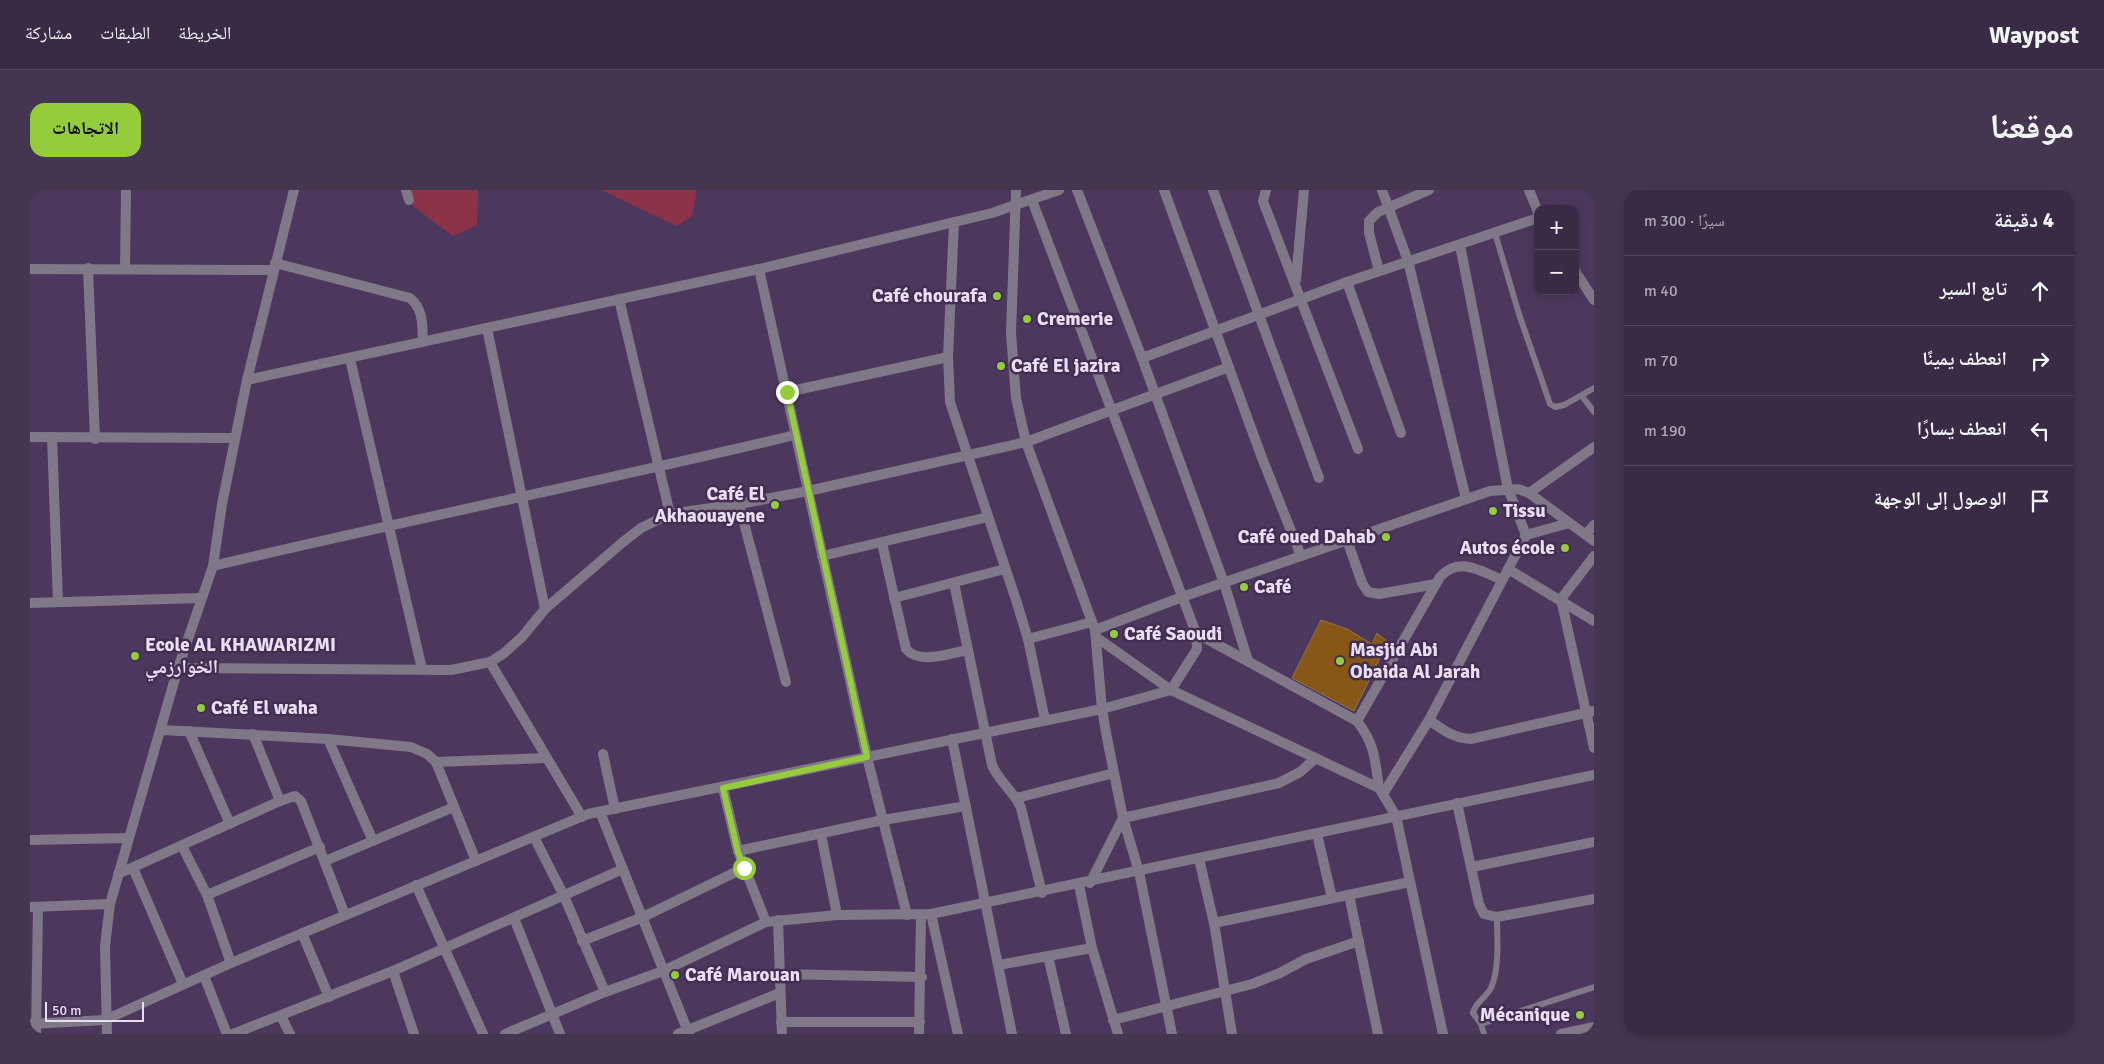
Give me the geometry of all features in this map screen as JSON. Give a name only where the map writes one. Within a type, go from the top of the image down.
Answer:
[{"type":"street","points":[[125,268],[126,190]]},
{"type":"street","points":[[107,1034],[106,936],[110,904],[128,838],[162,730],[178,668],[213,566],[222,504],[247,380],[294,190]]},
{"type":"street","points":[[1016,190],[1014,207],[1012,364],[1016,398],[1026,442],[1094,630],[1102,709],[1114,773],[1123,818],[1139,872],[1172,1034]]},
{"type":"street","points":[[247,380],[758,269],[1014,207],[1059,190]]},
{"type":"street","points":[[1076,190],[1142,358],[1153,393],[1224,583],[1248,661]]},
{"type":"street","points":[[1164,190],[1301,556]]},
{"type":"street","points":[[1213,190],[1319,478]]},
{"type":"street","points":[[1266,190],[1263,201],[1358,449]]},
{"type":"street","points":[[1296,284],[1304,190]]},
{"type":"street","points":[[1382,190],[1408,261],[1466,499]]},
{"type":"street","points":[[1379,271],[1369,233],[1369,220],[1372,216],[1388,207],[1429,190]]},
{"type":"street","points":[[1529,190],[1535,205]]},
{"type":"street","points":[[110,904],[34,907],[34,1028],[106,1020],[231,963],[582,817],[1102,709],[1171,690],[1196,649],[1196,633],[1032,200]]},
{"type":"street","points":[[1142,358],[1347,282],[1534,219]]},
{"type":"street","points":[[954,222],[948,357],[950,402],[1028,639],[1045,720]]},
{"type":"street","points":[[1460,245],[1508,489],[1526,535]]},
{"type":"street","points":[[30,269],[275,266],[410,298],[418,305],[422,315],[423,342]]},
{"type":"street","points":[[88,268],[95,439]]},
{"type":"street","points":[[758,269],[867,757],[907,915]]},
{"type":"street","points":[[1579,277],[1594,300]]},
{"type":"street","points":[[1347,282],[1401,433]]},
{"type":"street","points":[[618,299],[670,514]]},
{"type":"street","points":[[487,328],[545,609]]},
{"type":"street","points":[[787,392],[948,357]]},
{"type":"street","points":[[350,358],[422,670]]},
{"type":"street","points":[[178,668],[451,670],[490,662],[522,637],[545,609],[640,528],[670,514],[808,491],[1026,442],[1153,393],[1229,367]]},
{"type":"street","points":[[213,566],[389,524],[660,467],[795,435]]},
{"type":"street","points":[[30,437],[95,439],[235,438]]},
{"type":"street","points":[[52,437],[58,602]]},
{"type":"street","points":[[1529,493],[1594,447]]},
{"type":"street","points":[[1028,639],[1094,630],[1182,597],[1466,499],[1508,489],[1518,489],[1529,493],[1590,537],[1594,524]]},
{"type":"street","points":[[739,504],[786,682]]},
{"type":"street","points":[[822,556],[988,517]]},
{"type":"street","points":[[1381,791],[1429,720],[1526,535],[1569,523]]},
{"type":"street","points":[[1347,540],[1362,583],[1368,592],[1378,594],[1436,584]]},
{"type":"street","points":[[882,542],[904,642],[910,654],[922,657],[968,650]]},
{"type":"street","points":[[1561,599],[1594,556]]},
{"type":"street","points":[[1357,721],[1436,584],[1446,570],[1463,565],[1502,580]]},
{"type":"street","points":[[894,598],[1005,569]]},
{"type":"street","points":[[1508,569],[1561,599],[1594,621]]},
{"type":"street","points":[[954,582],[985,732],[996,775],[1017,798],[1042,893]]},
{"type":"street","points":[[30,602],[201,598]]},
{"type":"street","points":[[1561,599],[1590,712],[1594,748]]},
{"type":"street","points":[[1094,630],[1171,690],[1316,758],[1381,791]]},
{"type":"street","points":[[1196,633],[1357,721],[1369,736],[1374,750],[1381,791],[1396,816],[1443,1034]]},
{"type":"street","points":[[490,662],[582,817]]},
{"type":"street","points":[[1429,720],[1448,734],[1471,740],[1590,712]]},
{"type":"street","points":[[162,730],[328,739],[411,747],[427,754],[436,762],[476,861]]},
{"type":"street","points":[[189,731],[230,824]]},
{"type":"street","points":[[253,734],[280,801]]},
{"type":"street","points":[[328,739],[373,841]]},
{"type":"street","points":[[952,739],[1012,1034]]},
{"type":"street","points":[[603,754],[615,810]]},
{"type":"street","points":[[436,762],[546,758]]},
{"type":"street","points":[[1123,818],[1279,783],[1300,772],[1316,758]]},
{"type":"street","points":[[1017,798],[1114,773]]},
{"type":"street","points":[[506,1034],[605,992],[664,971],[766,922],[837,915],[926,915],[1042,893],[1594,775]]},
{"type":"street","points":[[723,788],[738,852],[766,922]]},
{"type":"street","points":[[118,874],[295,796],[301,801],[345,915]]},
{"type":"street","points":[[1457,803],[1482,909],[1490,917],[1594,899]]},
{"type":"street","points":[[738,852],[883,820],[966,806]]},
{"type":"street","points":[[325,860],[454,807]]},
{"type":"street","points":[[600,812],[664,971],[685,1033],[780,992]]},
{"type":"street","points":[[1090,882],[1123,818]]},
{"type":"street","points":[[821,834],[837,915]]},
{"type":"street","points":[[1318,834],[1332,898]]},
{"type":"street","points":[[534,836],[564,896],[605,992]]},
{"type":"street","points":[[30,840],[128,838]]},
{"type":"street","points":[[1472,867],[1594,842]]},
{"type":"street","points":[[182,846],[207,895],[231,963]]},
{"type":"street","points":[[207,895],[320,847]]},
{"type":"street","points":[[1199,859],[1214,924],[1232,1034]]},
{"type":"street","points":[[133,868],[183,984]]},
{"type":"street","points":[[582,941],[643,917],[744,868]]},
{"type":"street","points":[[233,1034],[393,971],[623,869]]},
{"type":"street","points":[[1214,924],[1410,882]]},
{"type":"street","points":[[416,885],[483,1034]]},
{"type":"street","points":[[1079,885],[1092,948],[1118,1034]]},
{"type":"street","points":[[1349,895],[1378,1034]]},
{"type":"street","points":[[919,1034],[926,915]]},
{"type":"street","points":[[926,915],[958,1034]]},
{"type":"street","points":[[514,918],[560,1034]]},
{"type":"street","points":[[778,920],[782,1034]]},
{"type":"street","points":[[302,933],[329,997]]},
{"type":"street","points":[[1113,1020],[1226,992],[1280,973],[1306,959],[1359,941]]},
{"type":"street","points":[[999,965],[1092,948]]},
{"type":"street","points":[[1048,956],[1066,1034]]},
{"type":"street","points":[[393,971],[414,1034]]},
{"type":"street","points":[[780,974],[922,977]]},
{"type":"street","points":[[204,976],[227,1034]]},
{"type":"street","points":[[281,1016],[290,1034]]},
{"type":"street","points":[[782,1022],[920,1022]]},
{"type":"street","points":[[1561,1034],[1594,1027]]},
{"type":"lane","points":[[1495,233],[1550,404],[1555,407],[1564,405],[1594,388]]},
{"type":"lane","points":[[1582,396],[1594,412]]},
{"type":"lane","points":[[1484,1034],[1481,1024],[1473,1014],[1474,1007],[1490,989],[1493,978],[1497,954],[1497,917]]},
{"type":"lane","points":[[1481,1024],[1594,987]]},
{"type":"shaded area","points":[[411,190],[478,190],[477,225],[453,236],[413,206]]},
{"type":"shaded area","points":[[601,190],[697,190],[692,216],[677,226]]},
{"type":"building","name":"Masjid Abi Obaida Al Jarah","points":[[1321,620],[1347,629],[1372,644],[1377,633],[1388,642],[1354,711],[1292,678]]},
{"type":"place","name":"Café chourafa","points":[[997,296]]},
{"type":"place","name":"Cremerie","points":[[1027,319]]},
{"type":"place","name":"Café El jazira","points":[[1001,366]]},
{"type":"place","name":"Café El Akhaouayene","points":[[775,505]]},
{"type":"place","name":"Tissu","points":[[1493,511]]},
{"type":"place","name":"Café oued Dahab","points":[[1386,537]]},
{"type":"place","name":"Autos école","points":[[1565,548]]},
{"type":"place","name":"Café","points":[[1244,587]]},
{"type":"place","name":"Café Saoudi","points":[[1114,634]]},
{"type":"place","name":"Ecole AL KHAWARIZMI الخوارزمي","points":[[135,656]]},
{"type":"place","name":"Masjid Abi Obaida Al Jarah","points":[[1340,661]]},
{"type":"place","name":"Café El waha","points":[[201,708]]},
{"type":"place","name":"Café Marouan","points":[[675,975]]},
{"type":"place","name":"Mécanique","points":[[1580,1015]]},
{"type":"route","points":[[744,868],[738,852],[723,788],[867,757],[787,392]]}]
